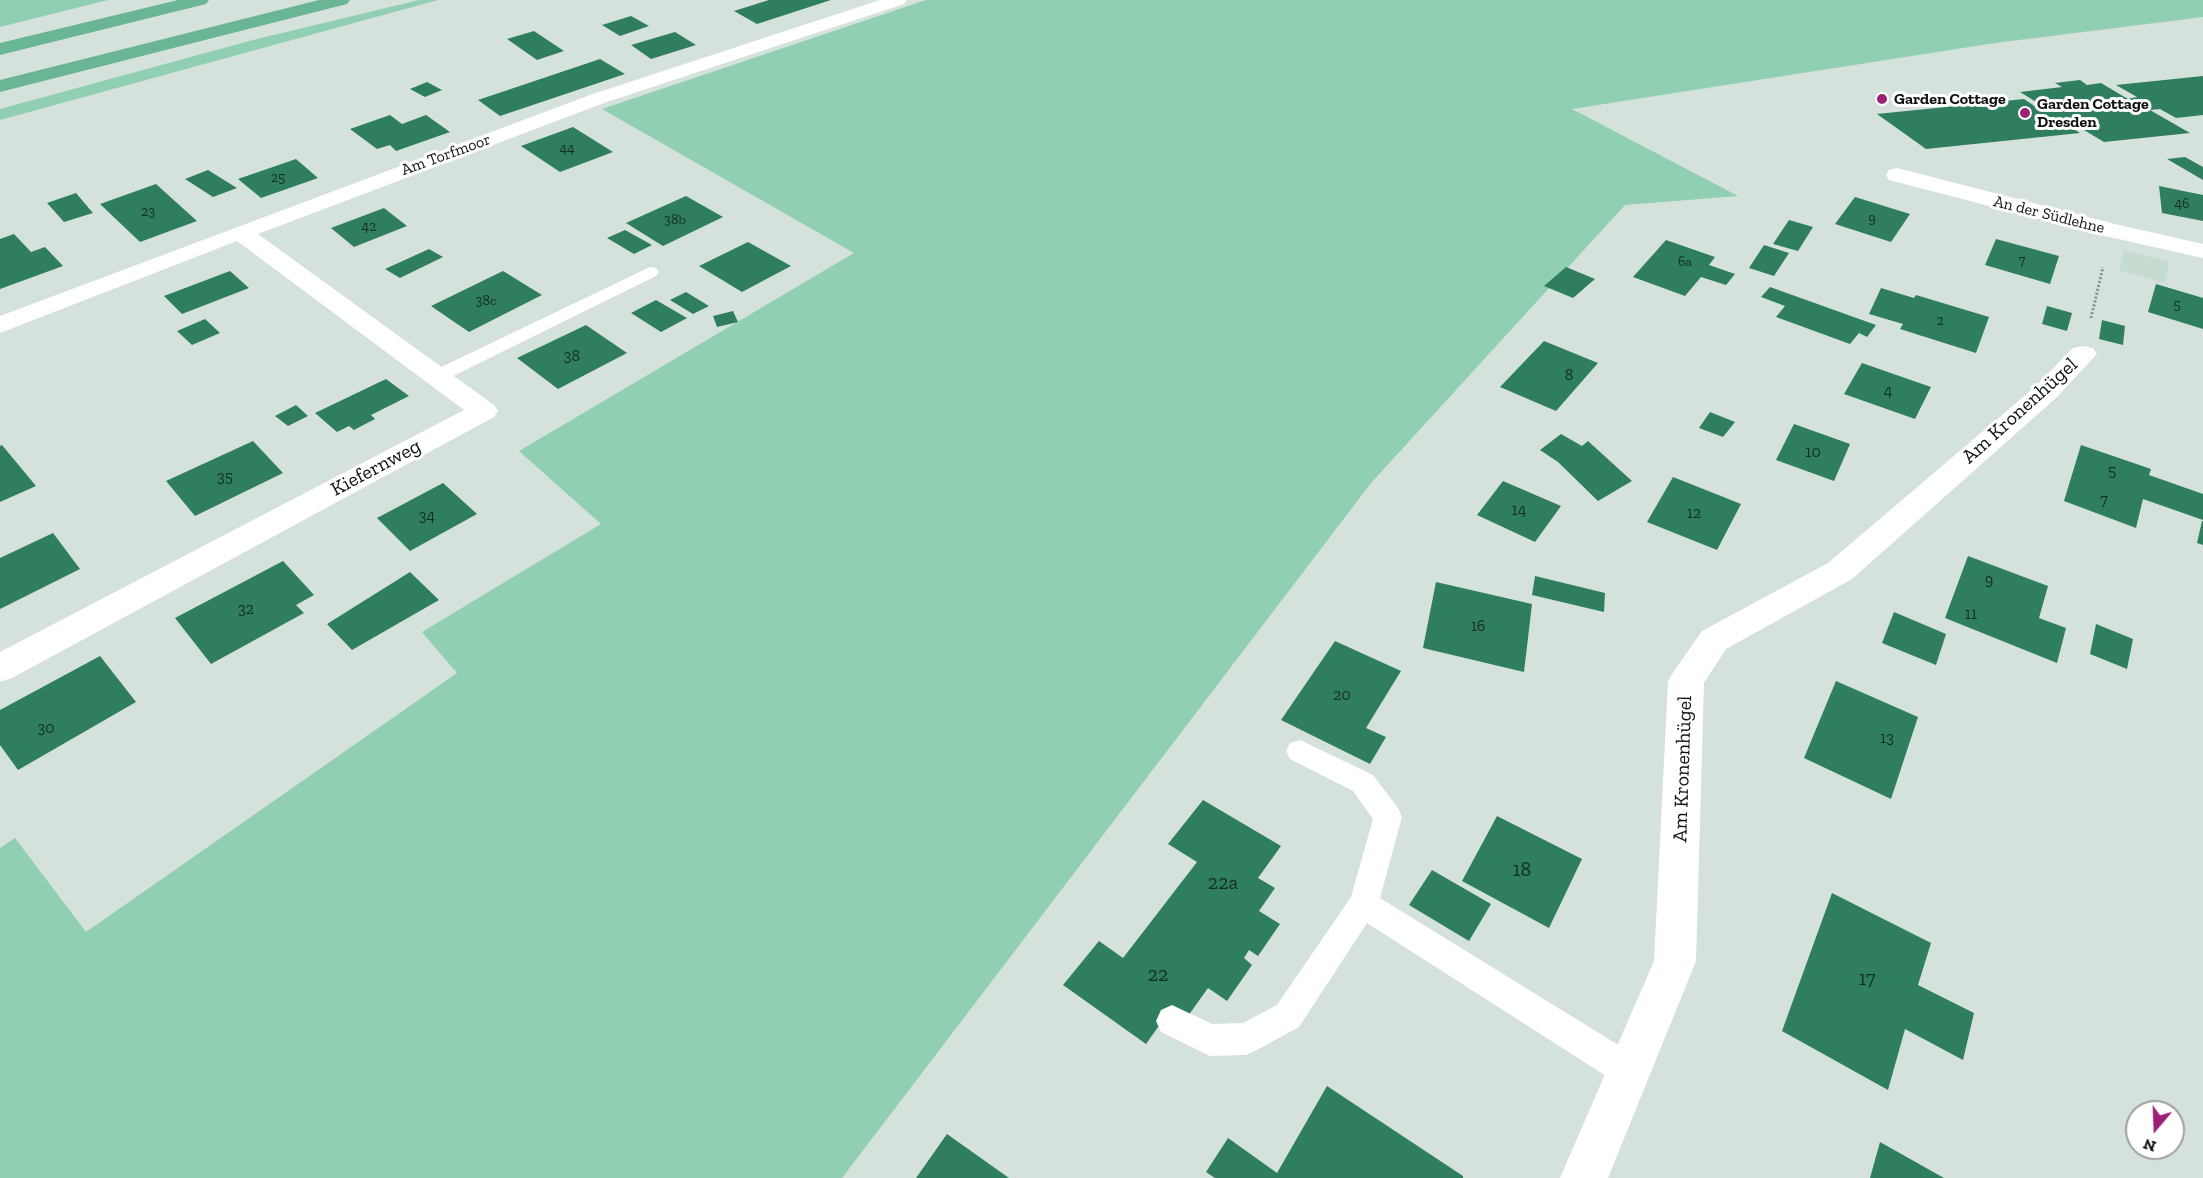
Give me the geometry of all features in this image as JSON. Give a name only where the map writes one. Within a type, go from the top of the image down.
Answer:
[{"type":"highway","points":[[0,49],[201,0]]},
{"type":"highway","points":[[0,86],[341,0]]},
{"type":"street","name":"Am Torfmoor","points":[[0,325],[240,232],[597,99],[898,0]]},
{"type":"street","name":"An der Südlehne","points":[[1897,176],[2113,231],[2203,250]]},
{"type":"street","name":"Kiefernweg","points":[[0,668],[484,411],[240,232]]},
{"type":"street","name":"Am Kronenhügel","points":[[1584,1178],[1675,961],[1686,681],[1714,640],[1840,571],[2046,392],[2083,354]]},
{"type":"lane","points":[[438,376],[650,272]]},
{"type":"lane","points":[[1172,1021],[1210,1040],[1246,1039],[1288,1016],[1363,904],[1376,867],[1388,818],[1363,783],[1300,751]]},
{"type":"lane","points":[[1363,904],[1629,1071]]},
{"type":"path","points":[[2083,354],[2103,266]]},
{"type":"shaded area","points":[[2124,250],[2169,262],[2165,283],[2119,270]]},
{"type":"green space","points":[[0,0],[108,0],[0,27]]},
{"type":"green space","points":[[419,0],[438,0],[0,120],[0,109],[253,40]]},
{"type":"green space","points":[[926,0],[2203,0],[2203,17],[1995,43],[1572,109],[1738,196],[1625,205],[1371,483],[842,1178],[0,1178],[0,848],[15,838],[86,932],[457,673],[422,632],[601,524],[519,451],[854,253],[602,109]]},
{"type":"building","points":[[769,0],[831,0],[757,24],[734,11]]},
{"type":"building","points":[[631,16],[649,26],[620,36],[602,25]]},
{"type":"building","points":[[534,31],[564,51],[537,60],[507,39]]},
{"type":"building","points":[[675,32],[696,45],[651,59],[631,45]]},
{"type":"building","points":[[600,59],[625,74],[500,116],[478,100]]},
{"type":"building","name":"Garden Cottage Dresden","points":[[2203,76],[2203,115],[2176,118],[2160,109],[2150,110],[2190,133],[2104,142],[2069,121],[2062,121],[2080,133],[1926,149],[1877,114],[2024,99],[2042,111],[2049,110],[2020,92],[2062,87],[2055,83],[2080,80],[2087,85],[2101,83],[2128,99],[2137,97],[2116,85]]},
{"type":"building","points":[[427,82],[442,90],[425,97],[410,89]]},
{"type":"building","points":[[390,115],[402,124],[426,115],[450,132],[396,151],[390,145],[377,149],[350,129]]},
{"type":"building","points":[[573,127],[613,152],[560,172],[521,146]]},
{"type":"building","points":[[2185,157],[2203,167],[2203,180],[2167,159]]},
{"type":"building","points":[[296,159],[318,178],[261,198],[238,179]]},
{"type":"building","points":[[208,170],[237,188],[213,197],[185,179]]},
{"type":"building","points":[[156,184],[197,221],[140,242],[100,204]]},
{"type":"building","points":[[2159,186],[2203,195],[2203,221],[2162,213]]},
{"type":"building","points":[[76,193],[93,213],[64,222],[47,203]]},
{"type":"building","points":[[686,196],[723,217],[663,246],[626,223]]},
{"type":"building","points":[[1855,197],[1910,214],[1891,242],[1835,224]]},
{"type":"building","points":[[384,208],[407,226],[354,247],[331,228]]},
{"type":"building","points":[[1789,220],[1813,227],[1798,251],[1773,244]]},
{"type":"building","points":[[625,230],[652,245],[634,254],[607,238]]},
{"type":"building","points":[[14,234],[31,252],[45,247],[63,266],[0,289],[0,239]]},
{"type":"building","points":[[1996,239],[2059,256],[2050,284],[1985,265]]},
{"type":"building","points":[[1666,240],[1715,257],[1709,265],[1735,274],[1726,285],[1701,277],[1685,296],[1633,277]]},
{"type":"building","points":[[748,242],[791,266],[742,292],[699,266]]},
{"type":"building","points":[[1764,245],[1789,253],[1774,276],[1749,268]]},
{"type":"building","points":[[429,249],[443,257],[400,278],[385,269]]},
{"type":"building","points":[[1566,267],[1595,279],[1573,298],[1544,286]]},
{"type":"building","points":[[230,271],[249,288],[182,314],[164,296]]},
{"type":"building","points":[[503,271],[542,295],[469,332],[431,306]]},
{"type":"building","points":[[2156,284],[2203,298],[2203,329],[2148,312]]},
{"type":"building","points":[[1770,287],[1876,325],[1867,337],[1859,333],[1850,344],[1776,317],[1785,306],[1761,297]]},
{"type":"building","points":[[1881,288],[1914,298],[1916,295],[1989,317],[1976,353],[1900,329],[1903,324],[1869,314]]},
{"type":"building","points":[[686,292],[709,306],[693,314],[670,300]]},
{"type":"building","points":[[656,300],[687,318],[661,332],[631,313]]},
{"type":"building","points":[[2047,306],[2072,313],[2067,331],[2042,324]]},
{"type":"building","points":[[733,311],[738,322],[717,327],[713,316]]},
{"type":"building","points":[[205,319],[220,333],[192,345],[177,331]]},
{"type":"building","points":[[2102,320],[2125,326],[2123,345],[2099,339]]},
{"type":"building","points":[[586,325],[627,353],[558,389],[517,358]]},
{"type":"building","points":[[1544,341],[1598,363],[1556,411],[1500,387]]},
{"type":"building","points":[[1862,363],[1931,387],[1915,419],[1844,394]]},
{"type":"building","points":[[386,379],[409,396],[371,415],[375,419],[354,430],[349,426],[337,432],[315,413]]},
{"type":"building","points":[[296,405],[308,416],[288,426],[275,416]]},
{"type":"building","points":[[1710,412],[1735,422],[1723,437],[1699,428]]},
{"type":"building","points":[[1794,424],[1850,444],[1834,481],[1776,460]]},
{"type":"building","points":[[1561,434],[1582,446],[1588,441],[1632,481],[1598,501],[1558,462],[1540,450]]},
{"type":"building","points":[[253,441],[283,473],[195,516],[166,481]]},
{"type":"building","points":[[2,445],[36,486],[0,502],[0,446]]},
{"type":"building","points":[[2081,445],[2151,469],[2149,475],[2203,494],[2203,520],[2143,499],[2136,528],[2064,501]]},
{"type":"building","points":[[1673,477],[1741,504],[1717,550],[1647,522]]},
{"type":"building","points":[[1503,481],[1561,506],[1535,542],[1477,515]]},
{"type":"building","points":[[443,483],[477,514],[410,551],[377,518]]},
{"type":"building","points":[[2203,521],[2203,545],[2197,543]]},
{"type":"building","points":[[53,533],[80,569],[0,609],[0,558]]},
{"type":"building","points":[[1968,556],[2048,586],[2039,618],[2066,628],[2057,663],[1945,618]]},
{"type":"building","points":[[283,561],[314,595],[296,605],[304,613],[211,664],[175,618]]},
{"type":"building","points":[[410,572],[439,600],[352,650],[327,624]]},
{"type":"building","points":[[1535,576],[1605,593],[1604,612],[1532,595]]},
{"type":"building","points":[[1436,582],[1532,604],[1524,672],[1423,648]]},
{"type":"building","points":[[1894,612],[1946,634],[1936,665],[1882,643]]},
{"type":"building","points":[[2096,624],[2133,639],[2127,669],[2090,654]]},
{"type":"building","points":[[1335,641],[1401,671],[1366,728],[1386,737],[1370,764],[1281,720]]},
{"type":"building","points":[[100,656],[136,702],[18,770],[0,745],[0,710]]},
{"type":"building","points":[[1836,681],[1918,717],[1891,799],[1804,758]]},
{"type":"building","points":[[1203,800],[1281,846],[1258,878],[1275,888],[1259,911],[1280,924],[1258,956],[1249,950],[1244,958],[1252,965],[1227,1001],[1208,988],[1188,1016],[1173,1006],[1146,1044],[1063,985],[1099,941],[1123,958],[1197,862],[1168,844]]},
{"type":"building","points":[[1497,816],[1582,859],[1549,928],[1462,881]]},
{"type":"building","points":[[1432,870],[1491,904],[1469,941],[1409,905]]},
{"type":"building","points":[[1832,893],[1931,943],[1918,985],[1974,1013],[1963,1060],[1905,1029],[1888,1090],[1782,1031]]},
{"type":"building","points":[[1327,1086],[1463,1178],[1215,1178],[1206,1172],[1228,1138],[1277,1173]]},
{"type":"building","points":[[947,1134],[1009,1178],[916,1178]]},
{"type":"building","points":[[1880,1142],[1944,1178],[1870,1178]]},
{"type":"place","name":"Garden Cottage","points":[[1882,99]]},
{"type":"place","name":"Garden Cottage Dresden","points":[[2025,113]]}]
